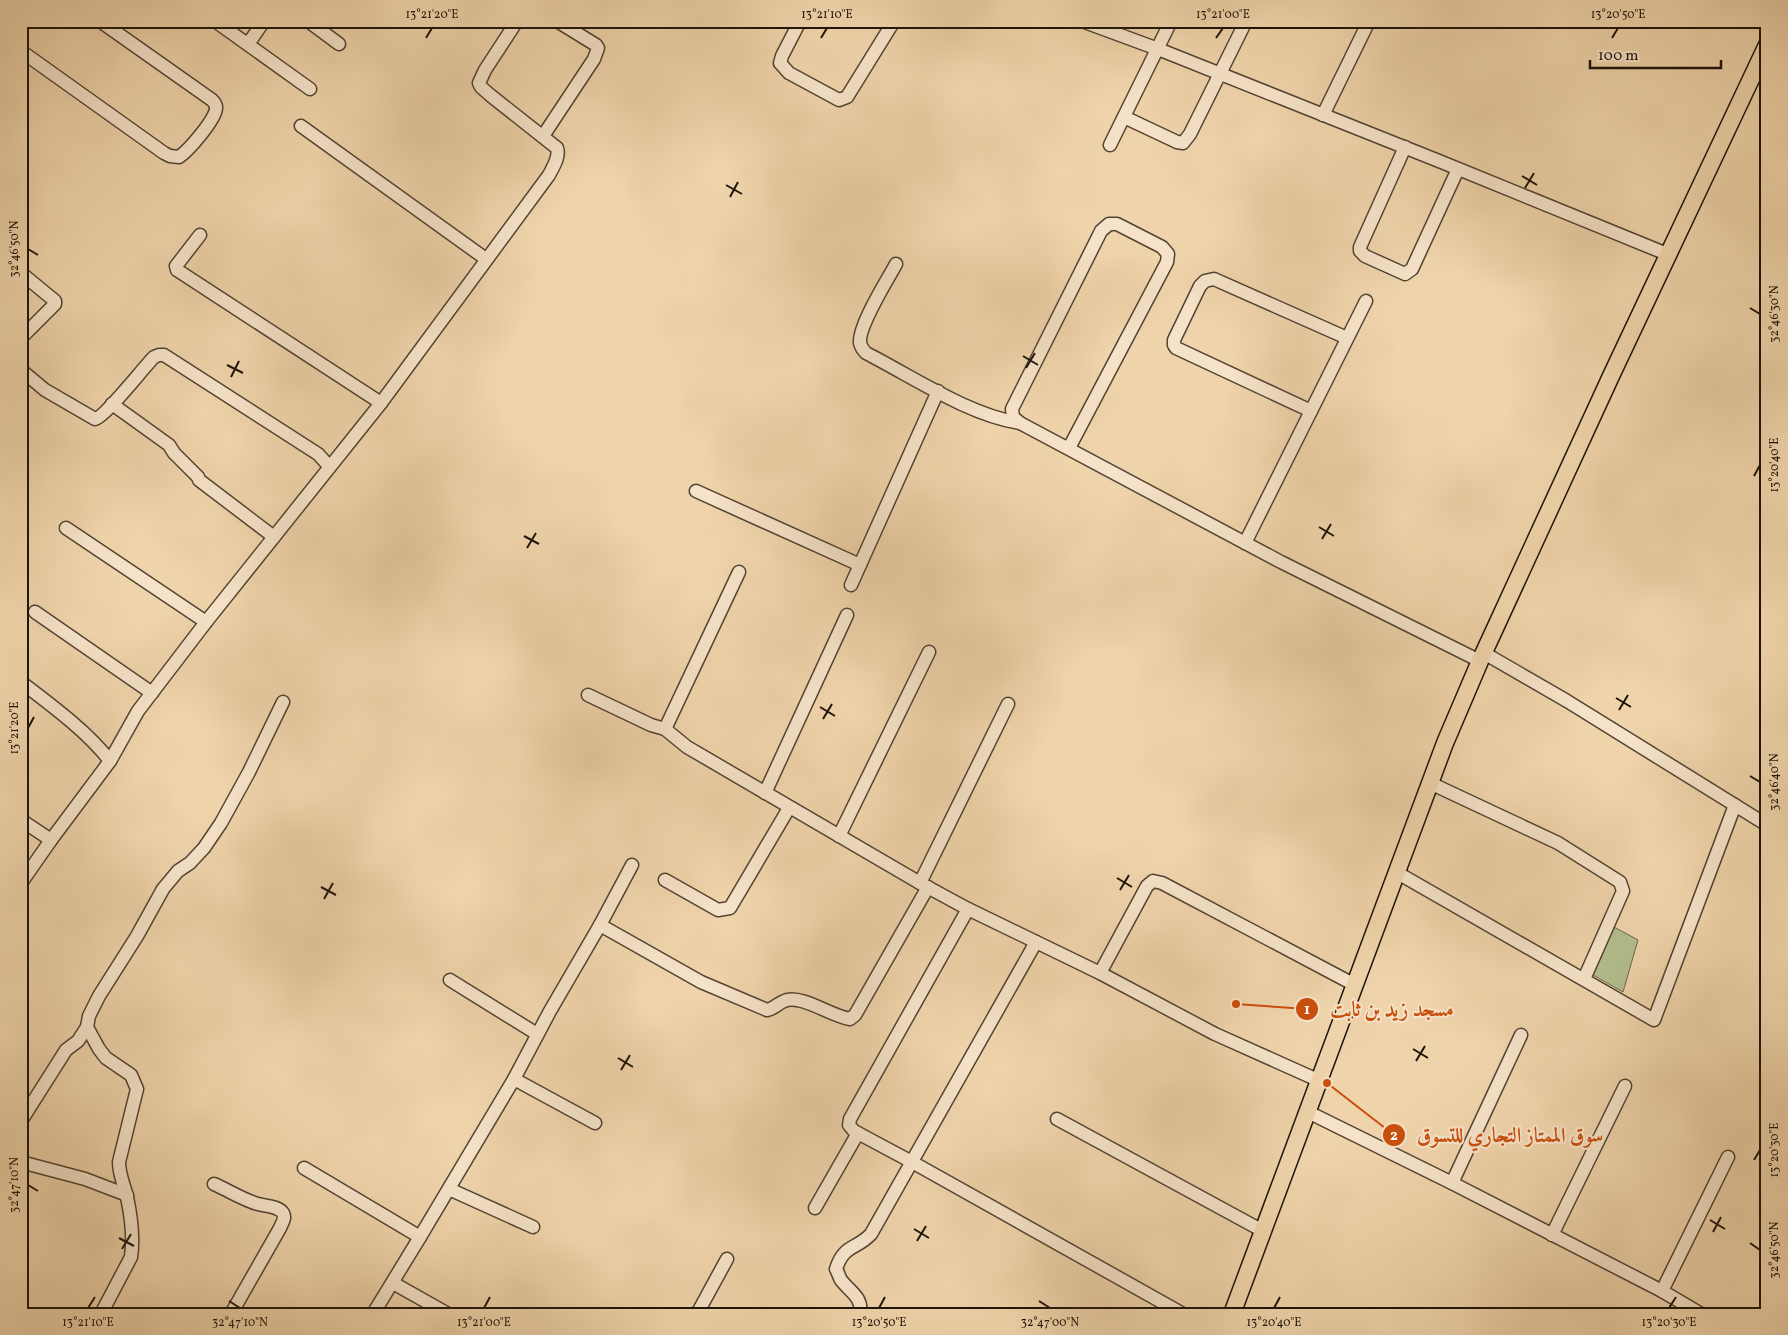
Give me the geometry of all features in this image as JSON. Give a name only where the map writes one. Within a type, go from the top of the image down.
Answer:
[{"type":"main road","points":[[1232,1314],[1396,872],[1482,657],[1667,254],[1767,45]]},
{"type":"street","points":[[21,52],[164,153],[179,157],[212,120],[217,109],[216,105],[212,100],[100,21]]},
{"type":"street","points":[[215,21],[310,89]]},
{"type":"street","points":[[248,44],[264,21]]},
{"type":"street","points":[[308,21],[340,44]]},
{"type":"street","points":[[21,883],[110,761],[138,711],[206,622],[381,402],[554,166],[558,150],[480,85],[485,70],[517,21]]},
{"type":"street","points":[[543,136],[598,50],[596,45],[557,21]]},
{"type":"street","points":[[800,21],[780,63],[789,73],[835,99],[843,100],[894,21]]},
{"type":"street","points":[[1082,21],[1158,48],[1667,254]]},
{"type":"street","points":[[1110,145],[1171,21]]},
{"type":"street","points":[[1124,117],[1177,142],[1183,143],[1188,139],[1246,21]]},
{"type":"street","points":[[1323,115],[1369,21]]},
{"type":"street","points":[[301,126],[486,259]]},
{"type":"street","points":[[1405,147],[1360,247],[1360,252],[1365,256],[1405,274],[1412,269],[1458,169]]},
{"type":"street","points":[[1069,448],[1167,262],[1168,254],[1162,248],[1117,224],[1109,224],[1101,231],[1012,409],[1013,417],[1020,423],[1244,543],[1482,657],[1567,701],[1767,825]]},
{"type":"street","points":[[200,235],[176,266],[177,270],[381,402]]},
{"type":"street","points":[[896,264],[867,318],[861,334],[862,348],[866,353],[991,417],[1020,423]]},
{"type":"street","points":[[21,273],[55,301],[55,304],[21,338]]},
{"type":"street","points":[[1311,411],[1176,348],[1174,340],[1200,286],[1205,281],[1214,279],[1347,338]]},
{"type":"street","points":[[1244,543],[1366,301]]},
{"type":"street","points":[[21,370],[45,390],[95,419],[99,418],[154,357],[164,355],[318,454],[329,466]]},
{"type":"street","points":[[851,585],[938,391]]},
{"type":"street","points":[[112,404],[170,445],[174,453],[199,480],[274,537]]},
{"type":"street","points":[[696,491],[860,565]]},
{"type":"street","points":[[66,528],[206,622]]},
{"type":"street","points":[[665,729],[739,572]]},
{"type":"street","points":[[35,612],[152,693]]},
{"type":"street","points":[[765,793],[847,615]]},
{"type":"street","points":[[839,836],[929,652]]},
{"type":"street","points":[[21,682],[91,740],[110,761]]},
{"type":"street","points":[[588,695],[665,729],[687,748],[968,909],[1100,973],[1215,1034],[1320,1081]]},
{"type":"street","points":[[21,1121],[66,1050],[78,1041],[87,1027],[89,1016],[99,996],[137,936],[163,889],[204,848],[221,823],[249,772],[282,702]]},
{"type":"street","points":[[600,925],[701,982],[767,1010],[786,1000],[795,999],[802,1000],[839,1017],[850,1019],[855,1015],[924,885],[1008,704]]},
{"type":"street","points":[[1430,783],[1558,843],[1620,882],[1623,890],[1584,979]]},
{"type":"street","points":[[1396,872],[1654,1020],[1735,805]]},
{"type":"street","points":[[665,880],[718,910],[730,908],[789,808]]},
{"type":"street","points":[[21,820],[51,840]]},
{"type":"street","points":[[373,1314],[514,1079],[537,1034],[632,866]]},
{"type":"street","points":[[1100,973],[1147,886],[1153,881],[1162,882],[1355,984]]},
{"type":"street","points":[[968,909],[850,1118],[849,1125],[858,1134],[912,1162],[1183,1314]]},
{"type":"street","points":[[860,1314],[859,1298],[840,1279],[836,1269],[839,1258],[845,1251],[864,1242],[871,1234],[1036,942]]},
{"type":"street","points":[[450,980],[537,1034]]},
{"type":"street","points":[[87,1027],[106,1058],[131,1075],[136,1089],[119,1162],[119,1173],[127,1195],[133,1236],[131,1257],[101,1314]]},
{"type":"street","points":[[1452,1183],[1521,1035]]},
{"type":"street","points":[[514,1079],[596,1122]]},
{"type":"street","points":[[1552,1235],[1625,1086]]},
{"type":"street","points":[[1308,1112],[1452,1183],[1662,1291],[1701,1314]]},
{"type":"street","points":[[1057,1119],[1263,1231]]},
{"type":"street","points":[[815,1208],[858,1134]]},
{"type":"street","points":[[1662,1291],[1728,1157]]},
{"type":"street","points":[[21,1162],[85,1179],[127,1195]]},
{"type":"street","points":[[304,1168],[420,1237]]},
{"type":"street","points":[[214,1184],[257,1204],[274,1208],[284,1215],[285,1218],[231,1314]]},
{"type":"street","points":[[449,1188],[532,1227]]},
{"type":"street","points":[[700,1313],[727,1259]]},
{"type":"street","points":[[392,1283],[440,1312]]},
{"type":"green space","points":[[1614,927],[1638,940],[1623,992],[1593,975]]},
{"type":"place","name":"مسجد زيد بن ثابت","points":[[1236,1004]]},
{"type":"place","name":"سوق الممتاز التجاري للتسوق","points":[[1327,1083]]}]
